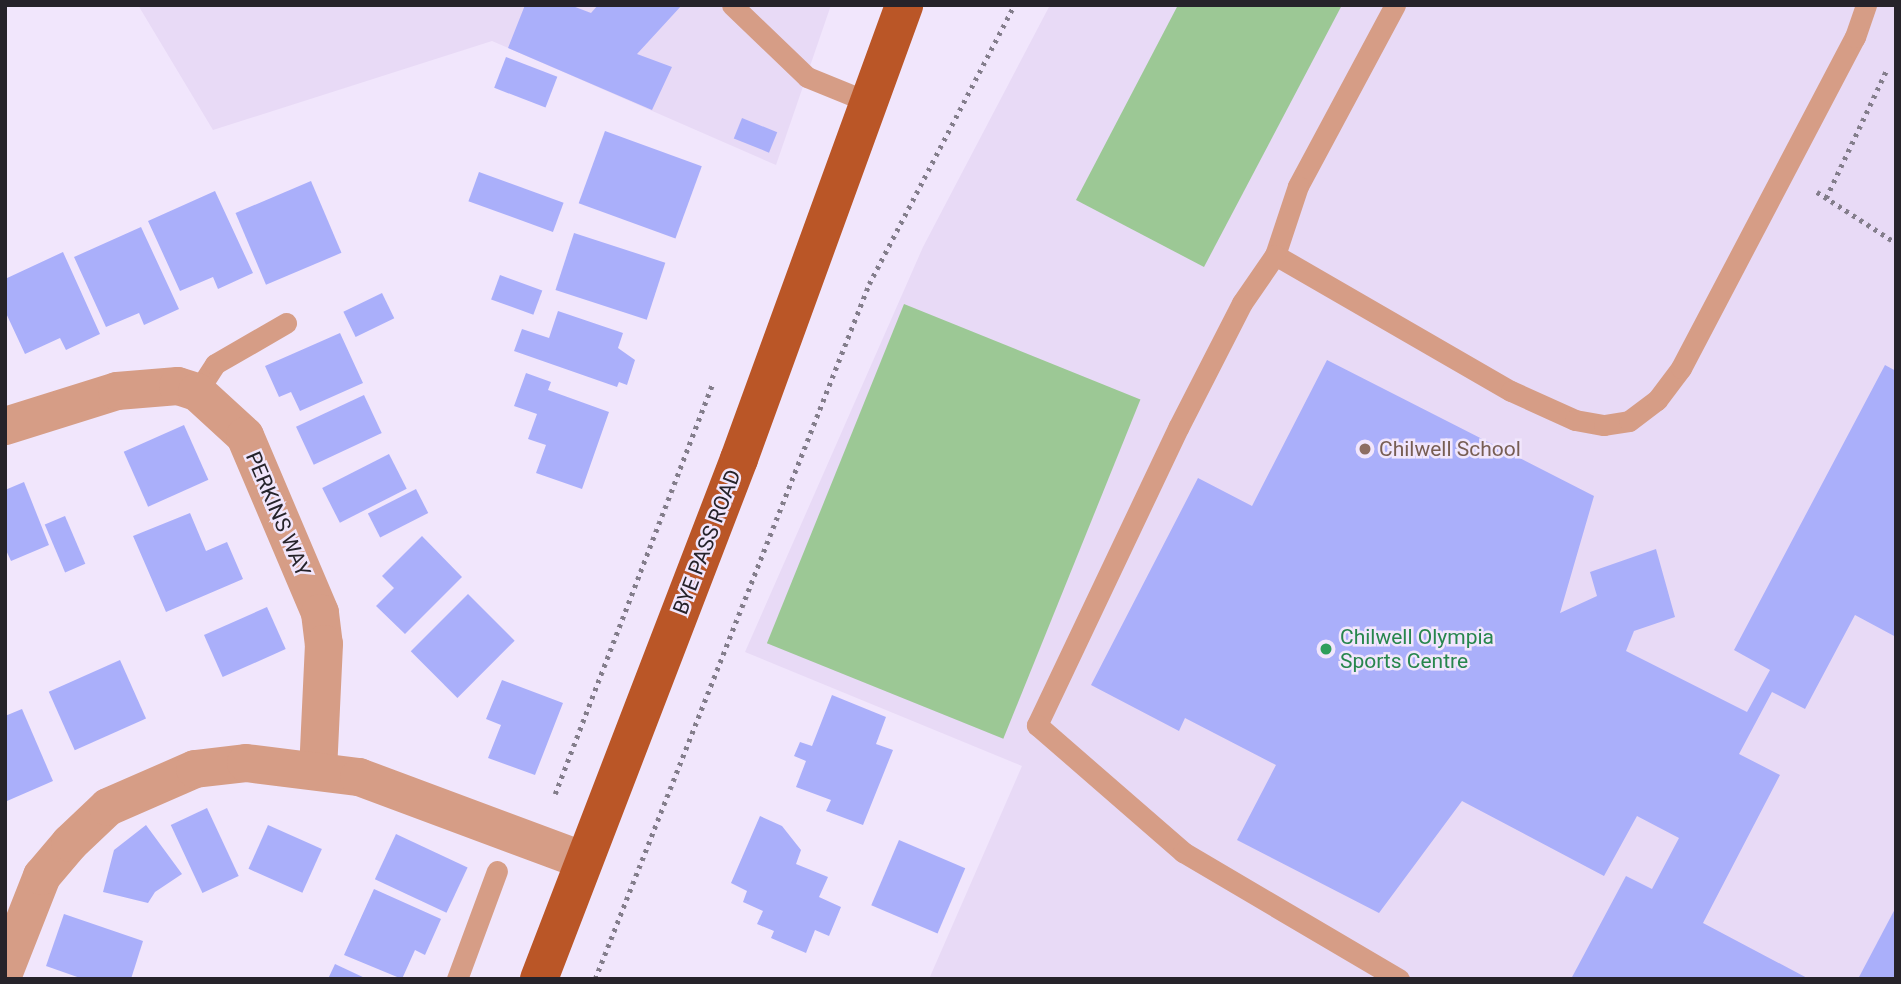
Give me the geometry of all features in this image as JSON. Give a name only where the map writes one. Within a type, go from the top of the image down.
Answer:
[{"type":"main road","name":"BYE PASS ROAD","points":[[538,979],[739,459],[871,103],[904,5]]},
{"type":"main road","name":"BYE PASS ROAD","points":[[871,103],[928,5]]},
{"type":"street","points":[[5,426],[117,391],[178,386],[197,392]]},
{"type":"street","name":"PERKINS WAY","points":[[197,392],[245,436],[320,613],[324,644],[318,769]]},
{"type":"street","points":[[5,970],[42,876],[108,807],[195,769],[246,763],[318,769],[394,788],[582,860]]},
{"type":"lane","points":[[732,5],[807,76],[871,103]]},
{"type":"lane","points":[[1395,5],[1298,186],[1275,255],[1242,303],[1178,428],[1037,725],[1192,858],[1399,979]]},
{"type":"lane","points":[[1275,255],[1511,391],[1575,420],[1604,425],[1629,421],[1657,400],[1681,368],[1782,169],[1855,37],[1863,7]]},
{"type":"lane","points":[[197,392],[215,364],[286,323]]},
{"type":"lane","points":[[457,979],[497,871]]},
{"type":"path","points":[[595,979],[869,284],[1014,5]]},
{"type":"path","points":[[1826,198],[1892,57]]},
{"type":"path","points":[[1782,169],[1896,243]]},
{"type":"shaded area","points":[[138,5],[831,5],[776,165],[492,41],[213,130]]},
{"type":"shaded area","name":"Chilwell School","points":[[1050,5],[1896,5],[1896,979],[929,979],[1022,766],[745,652],[923,247]]},
{"type":"green space","points":[[1178,5],[1342,5],[1204,267],[1076,200]]},
{"type":"green space","points":[[904,304],[1140,400],[1003,739],[767,643]]},
{"type":"building","points":[[525,5],[570,5],[591,13],[598,5],[682,5],[637,54],[672,67],[652,110],[508,48]]},
{"type":"building","points":[[506,57],[557,77],[546,108],[494,88]]},
{"type":"building","points":[[742,118],[777,132],[769,153],[734,138]]},
{"type":"building","points":[[605,131],[702,166],[675,239],[579,203]]},
{"type":"building","points":[[479,172],[564,203],[553,232],[468,201]]},
{"type":"building","points":[[311,181],[341,253],[266,285],[236,213]]},
{"type":"building","points":[[215,191],[253,273],[218,289],[213,277],[180,291],[148,221]]},
{"type":"building","points":[[141,227],[179,309],[144,325],[139,313],[106,327],[74,257]]},
{"type":"building","points":[[574,233],[665,263],[647,320],[555,290]]},
{"type":"building","points":[[63,252],[100,334],[66,350],[60,338],[25,354],[5,311],[5,279]]},
{"type":"building","points":[[500,275],[542,290],[533,315],[491,299]]},
{"type":"building","points":[[382,293],[394,318],[356,337],[343,312]]},
{"type":"building","points":[[558,311],[623,333],[618,348],[635,360],[627,385],[619,382],[617,387],[514,351],[522,329],[549,338]]},
{"type":"building","points":[[340,333],[363,383],[300,411],[291,392],[279,397],[265,366]]},
{"type":"building","name":"Chilwell Olympia Sports Centre","points":[[1327,360],[1594,496],[1560,613],[1597,596],[1590,572],[1656,549],[1675,617],[1634,631],[1626,651],[1747,712],[1770,670],[1734,650],[1885,365],[1896,371],[1896,637],[1855,615],[1805,709],[1772,692],[1739,754],[1780,775],[1703,923],[1809,979],[1571,979],[1626,876],[1652,889],[1679,838],[1637,816],[1604,876],[1462,801],[1379,913],[1237,840],[1276,765],[1185,718],[1179,731],[1091,685],[1198,478],[1252,506]]},
{"type":"building","points":[[526,373],[551,382],[548,390],[609,412],[582,489],[536,473],[546,445],[528,439],[537,414],[514,406]]},
{"type":"building","points":[[364,395],[382,433],[314,465],[296,427]]},
{"type":"building","points":[[184,425],[208,480],[148,507],[124,452]]},
{"type":"building","points":[[389,454],[407,489],[340,523],[322,488]]},
{"type":"building","points":[[24,482],[49,545],[11,561],[5,548],[5,490]]},
{"type":"building","points":[[416,489],[428,513],[380,538],[368,514]]},
{"type":"building","points":[[190,513],[206,551],[227,542],[243,579],[166,612],[133,536]]},
{"type":"building","points":[[65,516],[85,564],[65,572],[45,525]]},
{"type":"building","points":[[422,536],[462,577],[405,634],[376,606],[394,588],[382,576]]},
{"type":"building","points":[[468,594],[515,641],[457,698],[411,651]]},
{"type":"building","points":[[267,607],[286,649],[223,677],[204,635]]},
{"type":"building","points":[[120,660],[146,718],[75,750],[49,692]]},
{"type":"building","points":[[502,680],[563,703],[535,775],[488,758],[501,725],[486,719]]},
{"type":"building","points":[[832,695],[886,717],[876,744],[893,750],[863,825],[826,811],[831,800],[796,787],[806,761],[794,756],[800,742],[812,746]]},
{"type":"building","points":[[22,709],[53,781],[7,801],[5,716]]},
{"type":"building","points":[[207,808],[239,876],[202,893],[171,825]]},
{"type":"building","points":[[760,816],[782,826],[801,850],[796,864],[828,877],[819,897],[841,907],[829,936],[815,930],[806,953],[771,938],[774,931],[757,924],[763,911],[743,902],[747,891],[731,883]]},
{"type":"building","points":[[146,825],[182,874],[155,892],[148,903],[103,892],[114,850]]},
{"type":"building","points":[[268,825],[322,849],[302,893],[248,869]]},
{"type":"building","points":[[396,834],[468,867],[446,913],[375,879]]},
{"type":"building","points":[[899,840],[965,868],[938,933],[871,905]]},
{"type":"building","points":[[374,889],[441,919],[425,955],[415,950],[402,979],[344,955]]},
{"type":"building","points":[[1896,907],[1896,979],[1858,979]]},
{"type":"building","points":[[64,914],[143,941],[131,979],[83,979],[46,966]]},
{"type":"building","points":[[335,964],[367,979],[328,979]]},
{"type":"place","name":"Chilwell School","points":[[1365,449]]},
{"type":"place","name":"Chilwell Olympia Sports Centre","points":[[1326,649]]}]
